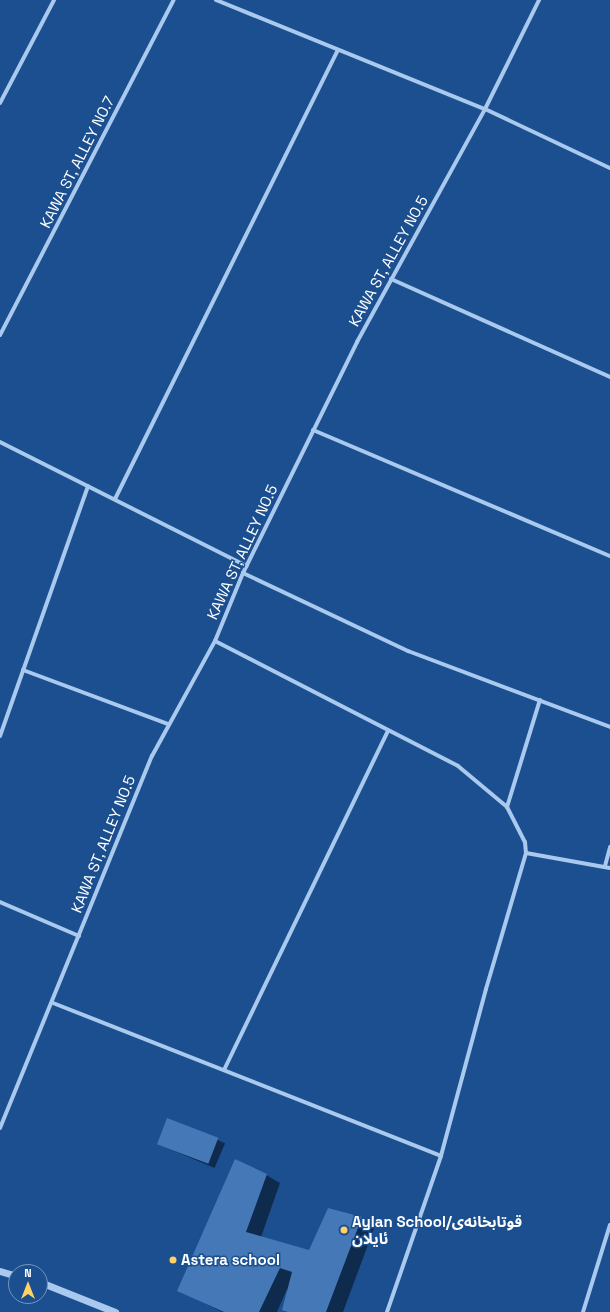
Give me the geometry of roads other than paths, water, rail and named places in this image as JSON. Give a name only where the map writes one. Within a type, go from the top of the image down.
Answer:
[{"type":"street","points":[[0,103],[54,0]]},
{"type":"street","name":"KAWA ST, ALLEY NO.7","points":[[0,335],[174,0]]},
{"type":"street","points":[[216,0],[337,51],[485,109],[610,168]]},
{"type":"street","name":"KAWA ST, ALLEY NO.5","points":[[0,1128],[53,1003],[152,756],[168,724],[215,641],[246,566],[313,430],[391,279],[485,109],[539,0]]},
{"type":"street","points":[[115,500],[337,51]]},
{"type":"street","points":[[391,279],[610,378]]},
{"type":"street","points":[[313,430],[610,556]]},
{"type":"street","points":[[0,442],[246,566]]},
{"type":"street","points":[[0,736],[88,486]]},
{"type":"street","points":[[243,573],[408,652],[610,727]]},
{"type":"street","points":[[215,641],[458,766],[508,807],[525,842],[526,853],[486,989],[441,1156],[387,1312]]},
{"type":"street","points":[[23,670],[168,724]]},
{"type":"street","points":[[508,807],[540,700]]},
{"type":"street","points":[[224,1070],[388,731]]},
{"type":"street","points":[[605,866],[610,847]]},
{"type":"street","points":[[526,853],[610,868]]},
{"type":"street","points":[[0,902],[79,936]]},
{"type":"street","points":[[53,1003],[441,1156]]},
{"type":"street","points":[[583,1312],[610,1225]]},
{"type":"street","points":[[48,1285],[115,1312]]},
{"type":"place","name":"Aylan School/قوتابخانەی ئایلان","points":[[344,1230]]},
{"type":"place","name":"Astera school","points":[[173,1260]]}]
